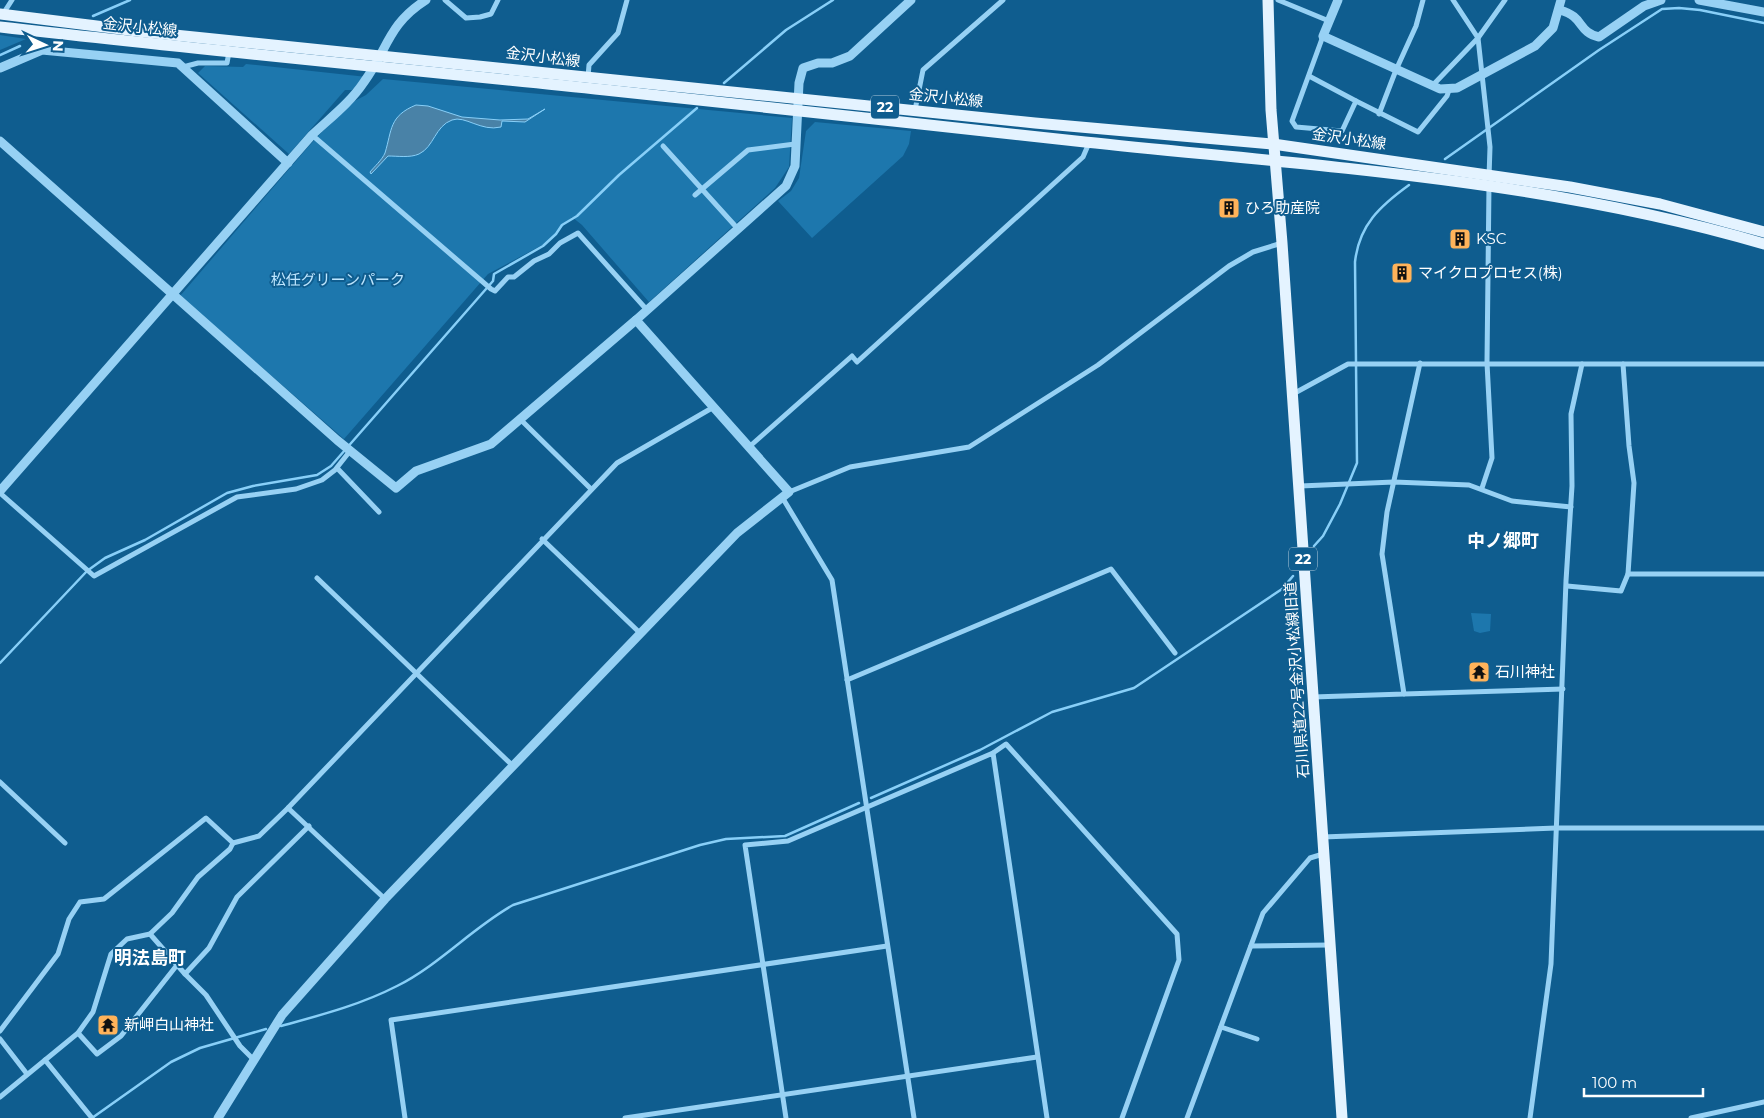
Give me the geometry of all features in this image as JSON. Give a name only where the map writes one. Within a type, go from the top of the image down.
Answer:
[{"type":"main road","name":"石川県道22号金沢小松線旧道","points":[[1268,0],[1273,144],[1293,394],[1342,1118]]},
{"type":"main road","name":"金沢小松線","points":[[1,15],[798,99],[1035,123],[1273,144],[1489,180],[1660,204],[1764,232]]},
{"type":"main road","name":"金沢小松線","points":[[0,27],[1089,142],[1489,180],[1705,227],[1764,244]]},
{"type":"street","points":[[1,15],[12,0]]},
{"type":"street","points":[[347,448],[337,468],[310,485],[237,497],[94,576],[0,492],[312,135],[351,99],[366,80],[400,20],[408,11],[426,0]]},
{"type":"street","points":[[445,0],[466,18],[491,14],[498,0]]},
{"type":"street","points":[[588,77],[589,65],[618,33],[627,0]]},
{"type":"street","points":[[0,141],[172,295],[347,448],[396,488],[416,471],[491,444],[636,320],[786,186],[795,166],[798,83],[803,68],[818,63],[832,63],[850,56],[911,0]]},
{"type":"street","points":[[915,110],[923,70],[1003,0]]},
{"type":"street","points":[[1278,0],[1329,21]]},
{"type":"street","points":[[1338,0],[1292,121],[1296,127],[1342,132],[1356,101]]},
{"type":"street","points":[[1379,114],[1416,26],[1423,0]]},
{"type":"street","points":[[1453,0],[1478,38],[1489,140],[1487,363],[1492,458],[1482,488]]},
{"type":"street","points":[[1432,86],[1478,38],[1505,0]]},
{"type":"street","points":[[1323,36],[1432,86],[1449,90],[1457,88],[1535,46],[1553,28],[1560,10],[1561,0]]},
{"type":"street","points":[[1560,10],[1576,16],[1585,32],[1599,37],[1644,6],[1661,0]]},
{"type":"street","points":[[1699,0],[1764,12]]},
{"type":"street","points":[[0,68],[42,50],[178,63],[288,163]]},
{"type":"street","points":[[183,68],[198,63],[227,63],[229,52]]},
{"type":"street","points":[[1309,76],[1379,114],[1418,132],[1447,96],[1449,90]]},
{"type":"street","points":[[312,135],[495,291],[508,277],[514,276],[549,254],[578,232],[647,310]]},
{"type":"street","points":[[749,447],[852,356],[857,362],[1083,157],[1089,142]]},
{"type":"street","points":[[695,196],[748,150],[795,144]]},
{"type":"street","points":[[663,146],[738,229]]},
{"type":"street","points":[[218,1118],[252,1060],[282,1015],[385,899],[737,534],[785,494],[850,467],[969,447],[1098,365],[1229,266],[1253,252],[1282,243]]},
{"type":"street","points":[[636,320],[712,408],[749,447],[785,494],[832,580],[865,809],[914,1118]]},
{"type":"street","points":[[1404,694],[1382,554],[1387,512],[1420,363]]},
{"type":"street","points":[[1293,394],[1348,364],[1764,364]]},
{"type":"street","points":[[1530,1118],[1551,964],[1566,586],[1571,507],[1571,414],[1582,364]]},
{"type":"street","points":[[1566,586],[1621,591],[1628,574],[1634,483],[1629,446],[1623,364]]},
{"type":"street","points":[[233,842],[259,836],[288,808],[542,539],[617,463],[712,408]]},
{"type":"street","points":[[520,419],[591,489]]},
{"type":"street","points":[[337,468],[379,512]]},
{"type":"street","points":[[1298,486],[1394,482],[1470,485],[1512,501],[1571,507]]},
{"type":"street","points":[[542,539],[641,634]]},
{"type":"street","points":[[847,680],[1111,569],[1175,653]]},
{"type":"street","points":[[1628,574],[1764,574]]},
{"type":"street","points":[[317,578],[513,766]]},
{"type":"street","points":[[1313,697],[1562,689]]},
{"type":"street","points":[[786,1118],[745,845],[788,841],[865,809],[993,752],[1006,744],[1177,934],[1179,960],[1122,1118]]},
{"type":"street","points":[[993,752],[1047,1118]]},
{"type":"street","points":[[0,782],[65,843]]},
{"type":"street","points":[[288,808],[385,899]]},
{"type":"street","points":[[0,1031],[58,954],[69,920],[80,902],[104,899],[206,818],[233,842]]},
{"type":"street","points":[[185,974],[209,948],[237,898],[309,826]]},
{"type":"street","points":[[1322,836],[1556,828],[1764,828]]},
{"type":"street","points":[[0,1097],[78,1033],[93,1012],[111,954],[126,939],[150,934],[172,912],[198,877],[230,849],[233,842]]},
{"type":"street","points":[[1187,1118],[1263,913],[1310,858],[1324,854]]},
{"type":"street","points":[[150,934],[206,995],[230,1032],[252,1060]]},
{"type":"street","points":[[1251,946],[1331,945]]},
{"type":"street","points":[[405,1118],[391,1020],[887,946]]},
{"type":"street","points":[[78,1033],[97,1054],[121,1036],[177,965]]},
{"type":"street","points":[[1221,1027],[1257,1038]]},
{"type":"street","points":[[0,1039],[27,1074]]},
{"type":"street","points":[[625,1118],[1037,1057]]},
{"type":"street","points":[[45,1060],[90,1116]]},
{"type":"street","points":[[1691,1118],[1764,1102]]},
{"type":"green space","points":[[0,35],[26,39],[0,50]]},
{"type":"green space","points":[[246,64],[367,77],[352,90],[345,90],[289,154],[198,73],[205,66],[243,67]]},
{"type":"green space","name":"松任グリーンパーク","points":[[383,79],[792,118],[789,167],[775,188],[649,302],[582,225],[572,217],[546,243],[488,274],[344,439],[180,296],[308,147],[347,105],[366,95]]},
{"type":"green space","points":[[815,122],[911,131],[909,144],[903,156],[812,238],[778,201],[791,191],[799,178],[806,131]]},
{"type":"green space","points":[[1471,613],[1491,614],[1490,631],[1480,633],[1474,631]]},
{"type":"shaded area","points":[[416,105],[428,106],[462,117],[500,120],[528,119],[545,109],[525,122],[502,121],[501,127],[494,128],[457,119],[452,120],[442,127],[424,151],[412,156],[388,156],[371,174],[370,172],[385,153],[396,119],[407,109]]},
{"type":"waterway","points":[[93,16],[130,0]]},
{"type":"waterway","points":[[724,83],[786,30],[833,0]]},
{"type":"waterway","points":[[1445,159],[1599,50],[1662,9],[1700,10],[1764,23]]},
{"type":"waterway","points":[[0,55],[20,46]]},
{"type":"waterway","points":[[0,663],[87,571],[105,558],[145,540],[227,493],[253,486],[317,475],[331,466],[493,281],[494,274],[543,246],[556,234],[562,225],[577,216],[619,175],[697,108]]},
{"type":"waterway","points":[[1314,546],[1323,536],[1340,504],[1357,463],[1355,262],[1357,249],[1366,227],[1380,209],[1409,185]]},
{"type":"waterway","points":[[871,798],[980,750],[1052,712],[1134,688],[1282,589],[1293,576]]},
{"type":"waterway","points":[[281,1026],[326,1014],[397,986],[427,968],[483,924],[513,905],[700,845],[726,839],[785,836],[859,803]]},
{"type":"waterway","points":[[92,1118],[171,1062],[200,1048],[266,1029]]},
{"type":"place","name":"ひろ助産院","points":[[1229,208]]},
{"type":"place","name":"KSC","points":[[1460,239]]},
{"type":"place","name":"マイクロプロセス(株)","points":[[1402,273]]},
{"type":"place","name":"石川神社","points":[[1479,672]]},
{"type":"place","name":"新岬白山神社","points":[[108,1025]]},
{"type":"district","name":"中ノ郷町","points":[[1503,541]]},
{"type":"district","name":"明法島町","points":[[150,958]]}]
